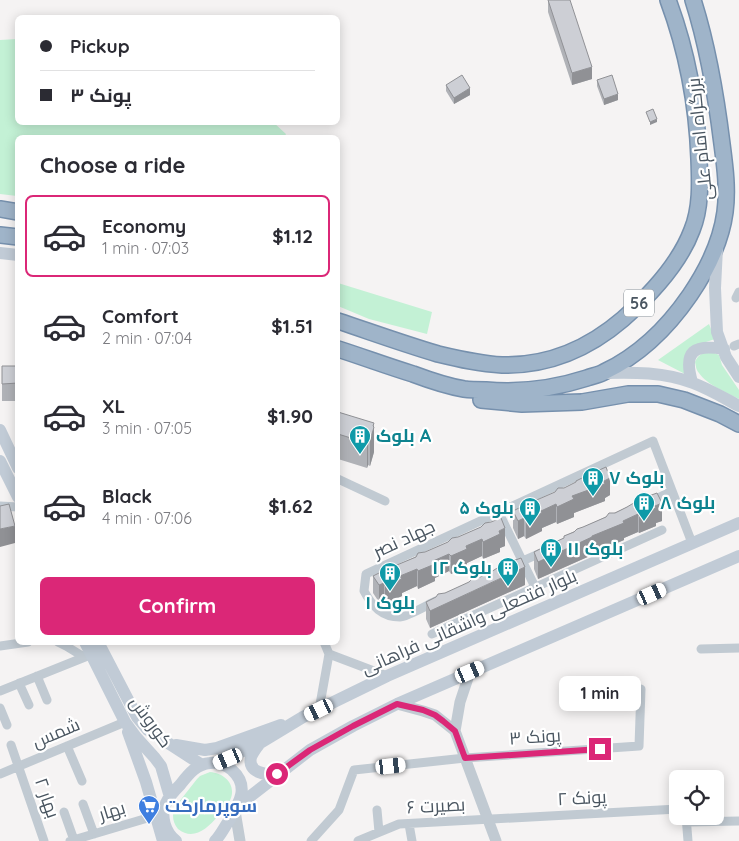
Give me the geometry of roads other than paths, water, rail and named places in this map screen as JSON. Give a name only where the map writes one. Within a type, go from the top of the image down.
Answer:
[{"type":"highway","name":"بزرگراه امام علی","points":[[340,322],[421,349],[455,358],[502,365],[538,362],[561,356],[583,347],[615,326],[638,305],[662,280],[677,260],[692,231],[699,204],[700,169],[695,105],[682,42],[668,0]]},
{"type":"highway","name":"بزرگراه امام علی","points":[[340,350],[463,389],[510,392],[565,385],[603,373],[628,359],[661,332],[692,292],[718,245],[727,194],[720,121],[710,64],[693,0]]},
{"type":"highway","points":[[0,209],[15,212]]},
{"type":"highway","points":[[0,235],[15,237]]},
{"type":"highway","points":[[431,380],[469,398],[522,404],[582,402],[628,394],[658,394],[684,400],[720,414],[739,424]]},
{"type":"main road","points":[[718,245],[715,288],[717,332],[732,346]]},
{"type":"main road","points":[[0,253],[15,255]]},
{"type":"main road","points":[[732,346],[726,357],[739,377]]},
{"type":"main road","points":[[692,382],[689,366],[690,358],[694,351],[702,347],[732,346]]},
{"type":"main road","points":[[603,373],[648,373],[673,377],[692,382],[739,406]]},
{"type":"main road","points":[[0,430],[15,462]]},
{"type":"main road","points":[[0,460],[15,491]]},
{"type":"main road","name":"بلوار فتحعلی واشقانی فراهانی","points":[[217,763],[260,743],[303,717],[387,676],[739,522]]},
{"type":"main road","points":[[237,808],[277,774],[310,750],[353,726],[397,704],[739,556]]},
{"type":"main road","name":"کوروش","points":[[92,649],[125,722],[161,766],[170,796]]},
{"type":"main road","name":"کوروش","points":[[92,649],[137,717],[148,730],[202,764]]},
{"type":"main road","points":[[164,741],[187,748],[206,750],[217,748],[303,717]]},
{"type":"main road","points":[[125,722],[161,818],[168,832],[176,841]]},
{"type":"main road","points":[[260,743],[251,757],[252,767],[258,773],[277,774]]},
{"type":"main road","points":[[164,841],[161,818],[170,796],[195,768],[202,764],[217,763],[231,770],[240,782],[242,790],[237,808],[215,841]]},
{"type":"street","name":"جهاد نصر","points":[[445,597],[402,617],[383,613],[375,607],[364,591],[366,574],[653,441],[692,543]]},
{"type":"street","points":[[340,481],[385,501]]},
{"type":"street","points":[[646,503],[672,491]]},
{"type":"street","points":[[0,506],[15,507]]},
{"type":"street","points":[[499,513],[535,587]]},
{"type":"street","points":[[432,634],[662,530]]},
{"type":"street","points":[[505,569],[549,549]]},
{"type":"street","points":[[0,646],[15,644]]},
{"type":"street","points":[[64,645],[92,649]]},
{"type":"street","points":[[319,710],[329,654],[325,645]]},
{"type":"street","points":[[701,649],[739,648]]},
{"type":"street","points":[[0,691],[37,676],[92,649]]},
{"type":"street","points":[[329,654],[387,676]]},
{"type":"street","points":[[455,731],[462,696],[470,672]]},
{"type":"street","points":[[37,676],[47,700]]},
{"type":"street","points":[[20,683],[29,705]]},
{"type":"street","name":"پونک ۳","points":[[465,758],[639,746],[642,689]]},
{"type":"street","points":[[397,704],[435,715],[455,731],[496,841]]},
{"type":"street","points":[[0,708],[7,725]]},
{"type":"street","name":"شمس","points":[[0,774],[125,722]]},
{"type":"street","name":"بهار ۲","points":[[11,745],[44,841]]},
{"type":"street","points":[[66,746],[82,781]]},
{"type":"street","points":[[311,841],[339,810],[354,770],[465,758]]},
{"type":"street","points":[[83,804],[94,834]]},
{"type":"street","points":[[237,808],[240,841]]},
{"type":"street","name":"پونک ۲","points":[[488,819],[669,809]]},
{"type":"street","points":[[377,810],[379,832]]},
{"type":"street","points":[[64,812],[72,840]]},
{"type":"street","name":"بهار","points":[[72,840],[161,818]]},
{"type":"street","name":"بصیرت ۶","points":[[358,841],[398,824],[488,819]]},
{"type":"street","points":[[724,820],[739,821]]},
{"type":"street","points":[[409,824],[412,841]]},
{"type":"street","points":[[687,825],[688,841]]},
{"type":"place","name":"بلوک A","points":[[360,455]]},
{"type":"place","name":"بلوک ۷","points":[[593,497]]},
{"type":"place","name":"بلوک ۸","points":[[644,522]]},
{"type":"place","name":"بلوک ۵","points":[[530,527]]},
{"type":"place","name":"بلوک ۱۱","points":[[551,568]]},
{"type":"place","name":"بلوک ۱۲","points":[[508,587]]},
{"type":"place","name":"بلوک ۱","points":[[390,592]]},
{"type":"place","name":"سوپرمارکت","points":[[149,825]]}]
